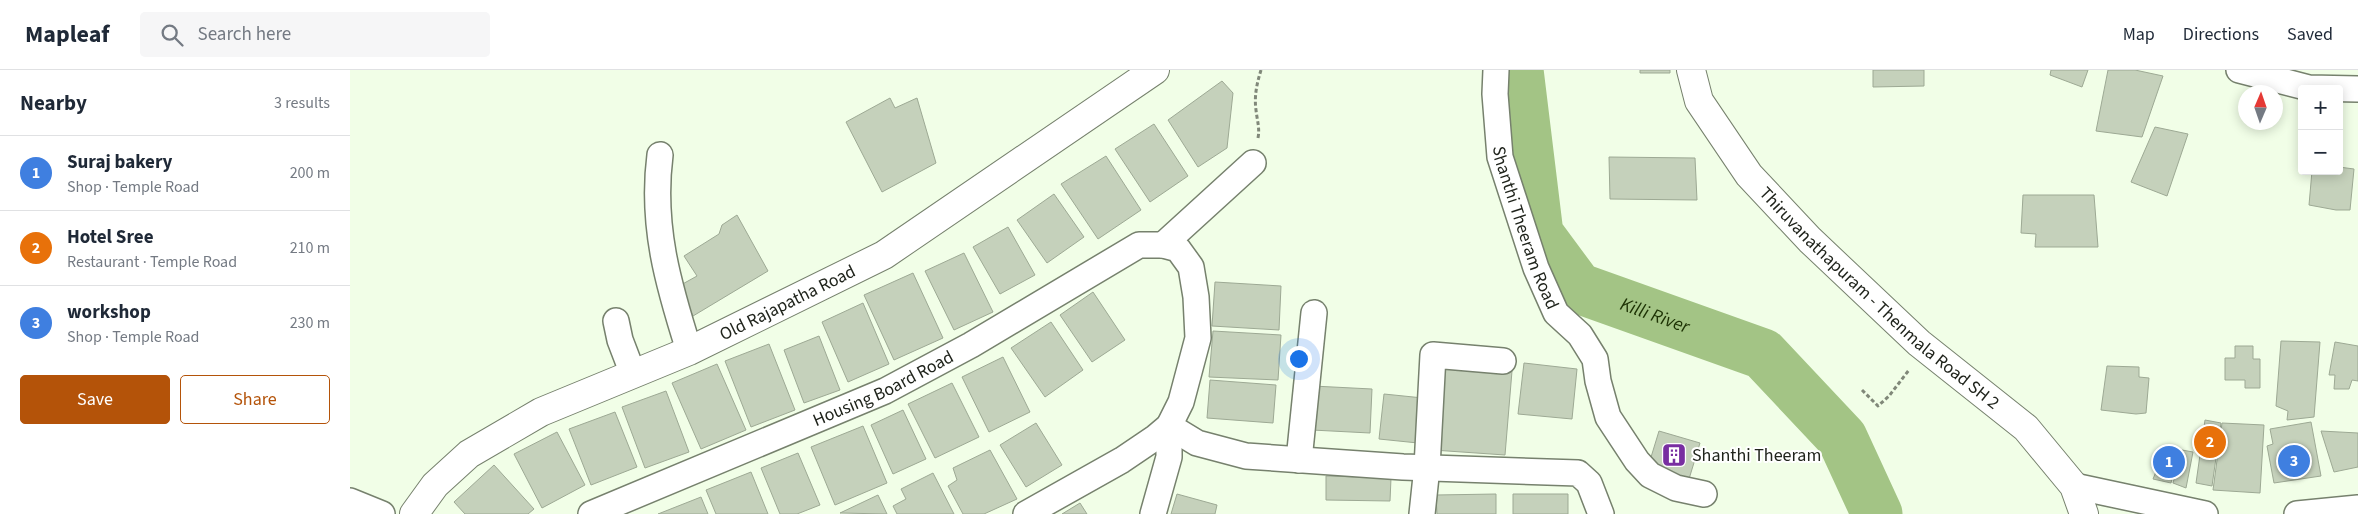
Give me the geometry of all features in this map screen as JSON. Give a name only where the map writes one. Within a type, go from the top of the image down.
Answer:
[{"type":"main road","name":"Old Rajapatha Road","points":[[414,514],[435,485],[469,454],[542,412],[689,350],[884,255],[1155,70]]},
{"type":"main road","name":"Thiruvanathapuram - Thenmala Road SH 2","points":[[1691,70],[1699,101],[1749,175],[1810,240],[1928,350],[2026,428],[2074,486],[2084,514]]},
{"type":"street","name":"Shanthi Theeram Road","points":[[1496,70],[1495,94],[1500,157],[1519,219],[1556,313],[1580,335],[1595,359],[1598,381],[1608,417],[1637,462],[1650,475],[1676,488],[1704,494]]},
{"type":"street","points":[[2239,70],[2309,88],[2358,89]]},
{"type":"street","points":[[660,155],[657,185],[662,259],[689,350]]},
{"type":"street","points":[[1163,245],[1253,163]]},
{"type":"street","points":[[1153,514],[1169,457],[1169,426],[1181,402],[1198,338],[1196,298],[1191,267],[1178,249],[1163,245]]},
{"type":"street","name":"Housing Board Road","points":[[591,514],[886,391],[970,345],[1140,246],[1163,245]]},
{"type":"street","points":[[1299,460],[1314,313]]},
{"type":"street","points":[[616,321],[620,340],[633,374]]},
{"type":"street","points":[[1422,514],[1427,468],[1433,355],[1503,361]]},
{"type":"street","points":[[1169,426],[1197,443],[1246,456],[1427,468],[1578,473],[1589,483],[1601,514]]},
{"type":"street","points":[[1026,514],[1122,460],[1169,426]]},
{"type":"street","points":[[2074,486],[2205,514]]},
{"type":"street","points":[[350,501],[382,514]]},
{"type":"street","points":[[2297,514],[2358,508]]},
{"type":"path","points":[[1253,163],[1259,130],[1255,108],[1256,85],[1261,70]]},
{"type":"path","points":[[1862,390],[1878,406],[1928,350]]},
{"type":"building","points":[[1640,70],[1670,70],[1670,73],[1640,73]]},
{"type":"building","points":[[1873,70],[1924,70],[1924,86],[1873,87]]},
{"type":"building","points":[[2051,70],[2088,70],[2082,87],[2050,75]]},
{"type":"building","points":[[2108,70],[2135,70],[2163,76],[2142,137],[2096,131]]},
{"type":"building","points":[[1222,81],[1233,93],[1227,148],[1198,167],[1168,120]]},
{"type":"building","points":[[890,98],[895,108],[917,98],[936,163],[882,192],[846,122]]},
{"type":"building","points":[[1154,124],[1188,176],[1150,202],[1115,149]]},
{"type":"building","points":[[2155,127],[2188,134],[2167,196],[2131,182]]},
{"type":"building","points":[[1106,156],[1141,210],[1098,239],[1061,184]]},
{"type":"building","points":[[1609,157],[1695,158],[1697,200],[1610,199]]},
{"type":"building","points":[[2343,168],[2354,169],[2350,210],[2336,210],[2309,205],[2312,175],[2343,175]]},
{"type":"building","points":[[1054,194],[1084,237],[1047,263],[1017,220]]},
{"type":"building","points":[[2023,195],[2094,195],[2098,247],[2035,247],[2036,234],[2021,233]]},
{"type":"building","points":[[737,215],[768,271],[693,316],[679,286],[697,276],[684,256],[719,234],[722,225]]},
{"type":"building","points":[[1008,227],[1035,275],[1000,294],[973,247]]},
{"type":"building","points":[[964,253],[993,312],[954,330],[925,271]]},
{"type":"building","points":[[913,273],[943,338],[894,360],[864,295]]},
{"type":"building","points":[[1215,282],[1281,286],[1279,330],[1212,326]]},
{"type":"building","points":[[1093,292],[1125,340],[1092,362],[1060,315]]},
{"type":"building","points":[[863,303],[889,364],[848,382],[822,322]]},
{"type":"building","points":[[1051,322],[1083,370],[1045,397],[1011,348]]},
{"type":"building","points":[[1213,331],[1281,335],[1278,380],[1209,377]]},
{"type":"building","points":[[819,336],[840,390],[804,403],[784,350]]},
{"type":"building","points":[[2281,341],[2320,342],[2314,417],[2287,420],[2288,411],[2276,406]]},
{"type":"building","points":[[2335,342],[2358,346],[2358,381],[2352,380],[2349,389],[2334,389],[2335,375],[2329,375]]},
{"type":"building","points":[[769,344],[795,410],[751,427],[725,361]]},
{"type":"building","points":[[2235,346],[2253,346],[2253,359],[2260,359],[2260,388],[2245,388],[2245,380],[2225,380],[2225,358],[2235,358]]},
{"type":"building","points":[[1003,357],[1030,412],[989,432],[962,377]]},
{"type":"building","points":[[1524,363],[1577,369],[1572,419],[1518,414]]},
{"type":"building","points":[[717,364],[746,430],[701,449],[672,383]]},
{"type":"building","points":[[1440,366],[1512,371],[1505,455],[1433,450]]},
{"type":"building","points":[[2107,366],[2139,367],[2139,377],[2149,378],[2146,413],[2136,414],[2101,410]]},
{"type":"building","points":[[1210,380],[1276,385],[1273,423],[1207,418]]},
{"type":"building","points":[[952,383],[979,437],[935,458],[908,404]]},
{"type":"building","points":[[1313,386],[1372,389],[1370,433],[1312,430]]},
{"type":"building","points":[[666,391],[689,452],[645,468],[622,407]]},
{"type":"building","points":[[1384,394],[1423,398],[1418,443],[1379,439]]},
{"type":"building","points":[[903,410],[926,459],[893,474],[871,425]]},
{"type":"building","points":[[615,412],[637,467],[591,485],[569,429]]},
{"type":"building","points":[[2205,420],[2221,423],[2212,486],[2196,483]]},
{"type":"building","points":[[2311,422],[2321,476],[2274,483],[2267,446],[2273,444],[2270,429]]},
{"type":"building","points":[[1036,423],[1062,465],[1026,487],[1000,445]]},
{"type":"building","points":[[2222,423],[2264,425],[2260,493],[2213,490]]},
{"type":"building","points":[[863,426],[887,483],[835,505],[811,447]]},
{"type":"building","name":"Shanthi Theeram","points":[[1659,431],[1700,443],[1689,479],[1648,467]]},
{"type":"building","points":[[2321,431],[2358,433],[2358,467],[2334,472]]},
{"type":"building","points":[[557,432],[585,485],[542,508],[514,454]]},
{"type":"building","points":[[2167,445],[2180,449],[2171,483],[2153,479]]},
{"type":"building","points":[[990,450],[1017,499],[984,514],[963,514],[948,486],[957,480],[953,468]]},
{"type":"building","points":[[2182,450],[2193,452],[2186,488],[2173,483]]},
{"type":"building","points":[[798,453],[820,505],[797,514],[780,514],[761,468]]},
{"type":"building","points":[[494,465],[534,509],[528,514],[465,514],[454,502]]},
{"type":"building","points":[[751,472],[768,514],[716,514],[706,490]]},
{"type":"building","points":[[933,473],[954,514],[897,514],[893,506],[906,499],[901,489]]},
{"type":"building","points":[[1326,476],[1391,478],[1390,501],[1326,500]]},
{"type":"building","points":[[1177,494],[1217,505],[1215,514],[1171,514]]},
{"type":"building","points":[[1496,494],[1496,514],[1437,514],[1436,495]]},
{"type":"building","points":[[1513,494],[1568,494],[1568,514],[1513,514]]},
{"type":"building","points":[[878,495],[887,514],[840,513]]},
{"type":"building","points":[[701,497],[708,514],[658,514]]},
{"type":"building","points":[[1080,503],[1087,514],[1062,514]]},
{"type":"waterway","name":"Killi River","points":[[1518,70],[1538,234],[1578,288],[1763,354],[1842,438],[1877,514]]},
{"type":"place","name":"Hotel Sree","points":[[2210,442]]},
{"type":"place","name":"Shanthi Theeram","points":[[1674,455]]},
{"type":"place","name":"workshop","points":[[2294,461]]},
{"type":"place","name":"Suraj bakery","points":[[2169,462]]}]
